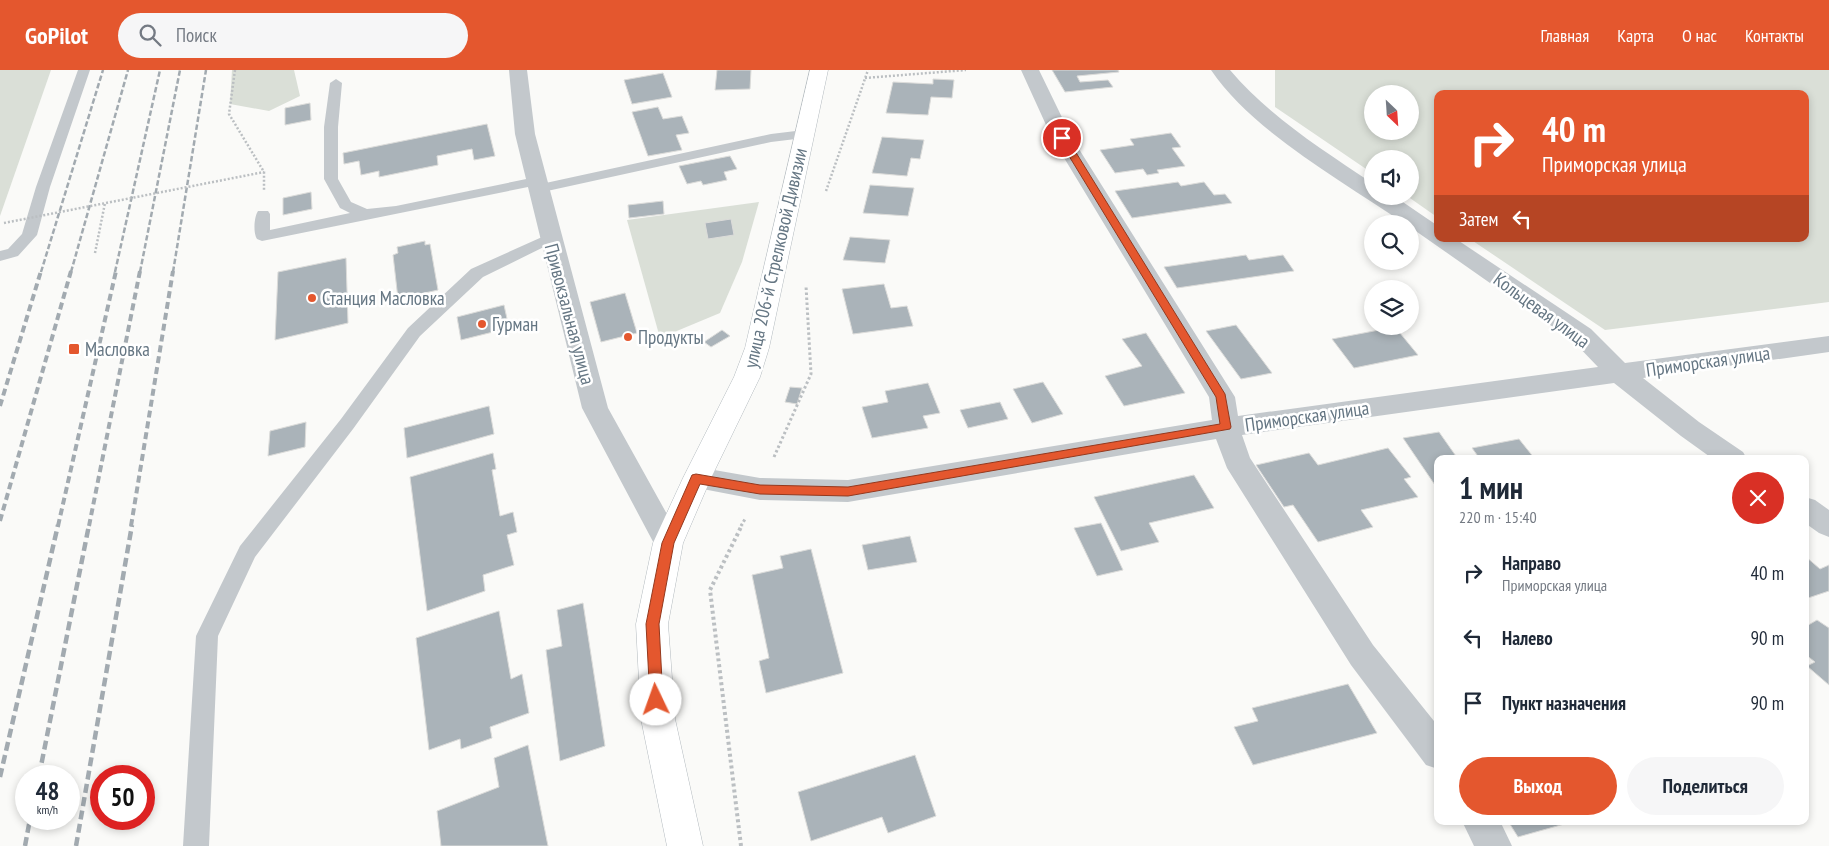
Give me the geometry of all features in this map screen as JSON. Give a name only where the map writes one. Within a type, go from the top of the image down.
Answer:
[{"type":"main road","name":"улица 206-й Стрелковой Дивизии","points":[[684,846],[658,719],[652,624],[668,543],[696,478],[747,378],[757,348],[819,70]]},
{"type":"street","name":"Привокзальная улица","points":[[518,70],[525,134],[595,408],[668,543]]},
{"type":"street","points":[[1030,70],[1062,138],[1222,397],[1226,427],[1237,462],[1362,654],[1434,748]]},
{"type":"street","points":[[1220,70],[1236,90],[1287,134],[1364,187]]},
{"type":"street","points":[[1392,205],[1434,233]]},
{"type":"street","name":"Кольцевая улица","points":[[1445,242],[1582,335],[1619,372],[1690,429],[1727,455]]},
{"type":"street","name":"Приморская улица","points":[[696,478],[760,490],[848,491],[1226,427],[1829,344]]},
{"type":"street","points":[[1809,511],[1829,525]]},
{"type":"street","points":[[1482,825],[1494,846]]},
{"type":"lane","points":[[0,256],[13,252],[30,235],[43,187],[84,70]]},
{"type":"lane","points":[[336,82],[331,127],[331,179],[345,205],[365,214]]},
{"type":"lane","points":[[263,214],[262,236],[365,214],[537,185],[771,138],[804,134]]},
{"type":"lane","points":[[196,846],[207,636],[247,552],[347,424],[414,332],[477,273],[551,238]]},
{"type":"path","points":[[4,223],[264,172],[229,114],[235,70]]},
{"type":"path","points":[[825,195],[868,70]]},
{"type":"path","points":[[864,78],[966,70]]},
{"type":"path","points":[[95,253],[105,203]]},
{"type":"path","points":[[741,846],[710,590],[760,490],[812,374],[805,278]]},
{"type":"shaded area","points":[[0,70],[51,70],[0,216]]},
{"type":"shaded area","points":[[232,70],[294,70],[300,96],[269,111],[230,104]]},
{"type":"shaded area","points":[[1275,70],[1829,70],[1829,302],[1605,330],[1474,242],[1809,242],[1809,90],[1434,90],[1434,215],[1419,204],[1419,150],[1364,150],[1364,168],[1275,107]]},
{"type":"shaded area","points":[[759,202],[742,262],[720,313],[660,338],[627,220]]},
{"type":"building","points":[[717,70],[751,70],[750,89],[715,90]]},
{"type":"building","points":[[1052,70],[1118,70],[1119,72],[1077,76],[1080,82],[1108,80],[1113,87],[1065,92]]},
{"type":"building","points":[[663,73],[672,97],[632,104],[624,80]]},
{"type":"building","points":[[933,79],[954,80],[952,98],[931,97],[928,115],[886,113],[893,82],[933,84]]},
{"type":"building","points":[[310,103],[311,120],[285,125],[285,108]]},
{"type":"building","points":[[658,107],[663,119],[682,116],[689,133],[676,135],[682,150],[648,156],[632,112]]},
{"type":"building","points":[[487,124],[495,156],[474,160],[472,149],[437,156],[438,165],[379,177],[379,171],[361,175],[359,161],[344,164],[343,153]]},
{"type":"building","points":[[1171,133],[1181,147],[1172,148],[1185,166],[1157,170],[1159,173],[1147,175],[1143,169],[1115,173],[1100,150],[1134,145],[1130,139]]},
{"type":"building","points":[[882,137],[924,140],[920,159],[911,158],[907,176],[872,173]]},
{"type":"building","points":[[730,156],[737,169],[724,172],[727,180],[703,185],[701,181],[687,184],[679,166]]},
{"type":"building","points":[[1178,182],[1181,186],[1204,182],[1214,195],[1225,194],[1232,203],[1132,218],[1115,191]]},
{"type":"building","points":[[870,185],[914,188],[908,216],[863,213]]},
{"type":"building","points":[[311,192],[312,209],[283,215],[283,198]]},
{"type":"building","points":[[663,201],[664,214],[629,218],[628,205]]},
{"type":"building","points":[[731,219],[734,235],[708,239],[705,223]]},
{"type":"building","points":[[850,237],[890,240],[885,263],[843,260]]},
{"type":"building","points":[[425,241],[425,245],[430,244],[438,290],[398,299],[393,255],[398,253],[397,247]]},
{"type":"building","points":[[1246,255],[1249,260],[1283,255],[1294,271],[1177,288],[1164,267]]},
{"type":"building","name":"Станция Масловка","points":[[346,258],[348,323],[275,340],[278,272]]},
{"type":"building","points":[[884,284],[891,308],[907,306],[913,326],[853,334],[842,289]]},
{"type":"building","points":[[625,293],[637,333],[601,342],[590,302]]},
{"type":"building","points":[[504,305],[509,328],[461,340],[457,317]]},
{"type":"building","points":[[1236,325],[1272,373],[1241,379],[1206,331]]},
{"type":"building","points":[[722,330],[730,336],[711,347],[704,342]]},
{"type":"building","points":[[1146,333],[1185,393],[1124,406],[1105,376],[1142,366],[1122,339]]},
{"type":"building","points":[[1364,333],[1364,335],[1402,335],[1418,355],[1354,368],[1332,339]]},
{"type":"building","points":[[1043,382],[1063,414],[1032,423],[1013,389]]},
{"type":"building","points":[[928,383],[940,413],[923,416],[928,428],[872,438],[862,407],[888,402],[885,391]]},
{"type":"building","points":[[790,387],[802,388],[797,404],[785,402]]},
{"type":"building","points":[[1000,402],[1008,419],[968,428],[960,410]]},
{"type":"building","points":[[489,406],[494,434],[407,458],[404,428]]},
{"type":"building","points":[[306,422],[305,447],[268,456],[270,431]]},
{"type":"building","points":[[1439,432],[1455,455],[1434,455],[1434,484],[1403,438]]},
{"type":"building","points":[[1519,439],[1532,455],[1477,455],[1472,448]]},
{"type":"building","points":[[1388,448],[1411,477],[1404,479],[1418,497],[1361,510],[1373,527],[1318,542],[1293,505],[1284,507],[1256,465],[1309,453],[1318,465]]},
{"type":"building","points":[[493,453],[496,469],[492,470],[500,516],[513,512],[517,532],[507,535],[514,565],[483,575],[485,591],[427,611],[410,477]]},
{"type":"building","points":[[1194,475],[1214,508],[1149,523],[1159,542],[1121,551],[1094,497]]},
{"type":"building","points":[[1101,523],[1123,570],[1097,576],[1074,528]]},
{"type":"building","points":[[910,536],[917,562],[868,570],[862,545]]},
{"type":"building","points":[[811,549],[843,673],[766,693],[759,661],[769,658],[752,575],[783,568],[780,556]]},
{"type":"building","points":[[1809,559],[1820,569],[1829,565],[1829,591],[1809,598]]},
{"type":"building","points":[[583,603],[605,746],[560,761],[546,650],[562,646],[557,610]]},
{"type":"building","points":[[499,611],[511,679],[522,674],[529,713],[490,727],[492,738],[461,749],[460,739],[429,750],[416,638]]},
{"type":"building","points":[[1817,620],[1829,628],[1829,685],[1809,668],[1809,665],[1815,662],[1809,657],[1809,625]]},
{"type":"building","points":[[1348,684],[1377,733],[1253,765],[1234,727],[1258,721],[1252,708]]},
{"type":"building","points":[[528,745],[548,846],[441,846],[437,811],[499,787],[494,758]]},
{"type":"building","points":[[915,755],[936,816],[888,833],[882,817],[811,841],[798,792]]},
{"type":"building","points":[[1510,825],[1561,825],[1518,837]]},
{"type":"railway","points":[[41,272],[103,70]]},
{"type":"railway","points":[[71,272],[128,70]]},
{"type":"railway","points":[[115,272],[160,70]]},
{"type":"railway","points":[[140,272],[180,70]]},
{"type":"railway","points":[[173,272],[206,70]]},
{"type":"railway","points":[[0,406],[41,271]]},
{"type":"railway","points":[[0,521],[71,271]]},
{"type":"railway","points":[[58,526],[116,271]]},
{"type":"railway","points":[[89,526],[140,271]]},
{"type":"railway","points":[[131,526],[173,271]]},
{"type":"railway","points":[[0,777],[58,525]]},
{"type":"railway","points":[[41,765],[89,525]]},
{"type":"railway","points":[[76,846],[132,525]]},
{"type":"railway","points":[[25,846],[28,830]]},
{"type":"place","name":"Станция Масловка","points":[[312,298]]},
{"type":"place","name":"Гурман","points":[[482,324]]},
{"type":"place","name":"Продукты","points":[[628,337]]},
{"type":"place","name":"Масловка","points":[[74,349]]},
{"type":"route","points":[[656,700],[652,624],[668,543],[696,478],[760,490],[848,491],[1226,427],[1222,397],[1062,138]]}]
